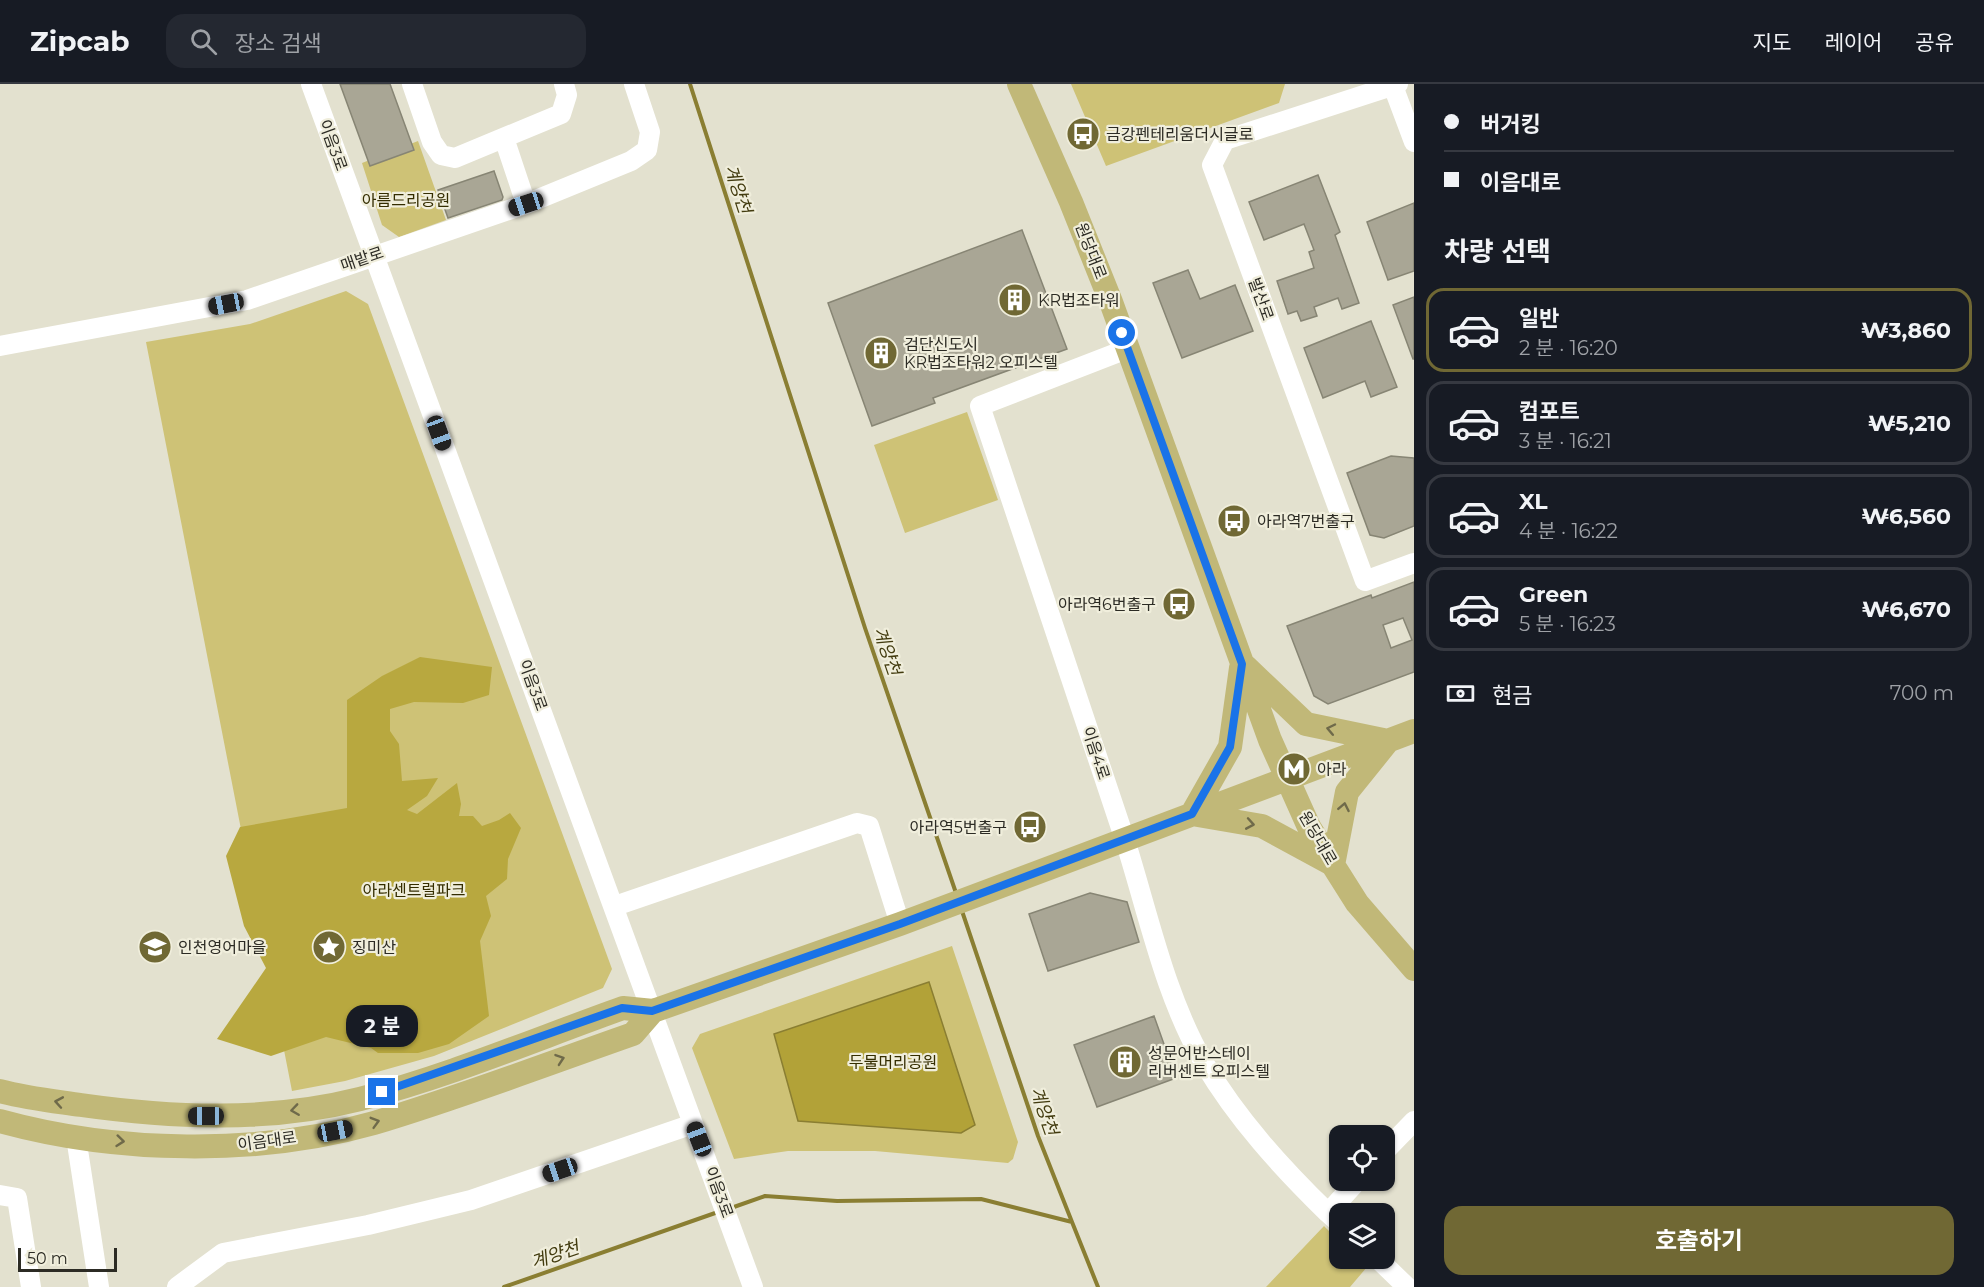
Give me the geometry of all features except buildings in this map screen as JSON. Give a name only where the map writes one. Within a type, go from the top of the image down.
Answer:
[{"type":"main road","name":"원당대로","points":[[1019,84],[1071,202],[1242,664],[1287,778],[1309,827],[1357,903],[1414,969]]},
{"type":"main road","points":[[1242,664],[1306,723],[1388,741],[1347,792],[1333,864],[1262,826],[1192,814],[1230,747],[1242,664]]},
{"type":"main road","name":"이음대로","points":[[0,1091],[130,1112],[182,1116],[229,1116],[293,1111],[360,1099],[448,1071],[622,1008],[652,1011],[900,924],[1414,731]]},
{"type":"main road","name":"이음대로","points":[[0,1120],[76,1137],[179,1146],[233,1146],[373,1123],[633,1034],[652,1011]]},
{"type":"street","name":"이음3로","points":[[311,84],[372,255],[615,906],[753,1287]]},
{"type":"street","points":[[412,84],[432,142],[441,155],[455,158],[561,114],[567,95],[564,84]]},
{"type":"street","name":"매밭로","points":[[0,346],[247,300],[372,255],[526,204],[631,160],[647,150],[650,132],[634,84]]},
{"type":"street","points":[[1396,85],[1414,142]]},
{"type":"street","name":"발산로","points":[[1396,85],[1225,140],[1212,165],[1365,581],[1414,563]]},
{"type":"street","points":[[504,138],[526,204]]},
{"type":"street","name":"이음4로","points":[[1127,349],[980,406],[1178,1009],[1203,1062],[1237,1114],[1284,1170],[1329,1213]]},
{"type":"street","points":[[615,906],[857,823],[869,826],[900,924]]},
{"type":"street","points":[[1395,1141],[1414,1121]]},
{"type":"street","points":[[177,1287],[223,1253],[368,1225],[471,1200],[693,1124]]},
{"type":"street","points":[[76,1137],[99,1287]]},
{"type":"street","points":[[0,1195],[17,1198],[31,1287]]},
{"type":"street","points":[[1388,1269],[1407,1287]]},
{"type":"green space","points":[[1071,84],[1285,84],[1279,103],[1106,166]]},
{"type":"green space","name":"아름드리공원","points":[[418,141],[446,220],[399,237],[382,225],[362,163]]},
{"type":"green space","name":"아라센트럴파크","points":[[346,291],[368,304],[612,969],[603,988],[434,1056],[345,1081],[292,1091],[146,342],[250,324]]},
{"type":"green space","points":[[967,412],[998,500],[905,533],[874,445]]},
{"type":"green space","points":[[420,657],[492,667],[489,695],[463,703],[414,702],[390,709],[390,731],[399,744],[402,781],[438,778],[427,796],[407,810],[417,814],[457,783],[461,804],[459,816],[473,816],[482,826],[510,813],[521,828],[508,859],[507,879],[486,896],[491,916],[480,941],[489,1016],[449,1044],[418,1053],[378,1053],[371,1048],[326,1037],[271,1056],[217,1039],[266,968],[244,926],[226,856],[240,827],[347,808],[347,700],[382,676]]},
{"type":"green space","name":"두물머리공원","points":[[952,946],[1018,1142],[1013,1159],[1008,1163],[875,1151],[788,1151],[734,1159],[692,1048],[700,1034]]},
{"type":"green space","points":[[1324,1226],[1329,1231],[1329,1269],[1365,1269],[1350,1287],[1266,1287]]},
{"type":"shaded area","points":[[929,982],[975,1125],[961,1133],[798,1121],[774,1034]]},
{"type":"waterway","name":"계양천","points":[[690,84],[865,628],[956,893]]},
{"type":"waterway","name":"계양천","points":[[962,911],[1038,1136],[1072,1222]]},
{"type":"waterway","name":"계양천","points":[[731,1208],[765,1196],[837,1201],[981,1199],[1072,1222],[1098,1287]]},
{"type":"waterway","name":"계양천","points":[[504,1287],[718,1212]]},
{"type":"place","name":"금강펜테리움더시글로","points":[[1083,134]]},
{"type":"place","name":"KR법조타워","points":[[1015,300]]},
{"type":"place","name":"검단신도시 KR법조타워2 오피스텔","points":[[881,353]]},
{"type":"place","name":"아라역7번출구","points":[[1234,521]]},
{"type":"place","name":"아라역6번출구","points":[[1179,604]]},
{"type":"place","name":"아라","points":[[1294,769]]},
{"type":"place","name":"아라역5번출구","points":[[1030,827]]},
{"type":"place","name":"인천영어마을","points":[[155,947]]},
{"type":"place","name":"징미산","points":[[329,947]]},
{"type":"place","name":"성문어반스테이 리버센트 오피스텔","points":[[1125,1062]]},
{"type":"route","points":[[382,1092],[448,1071],[622,1008],[652,1011],[900,924],[1192,814],[1230,747],[1242,664],[1122,333]]}]
